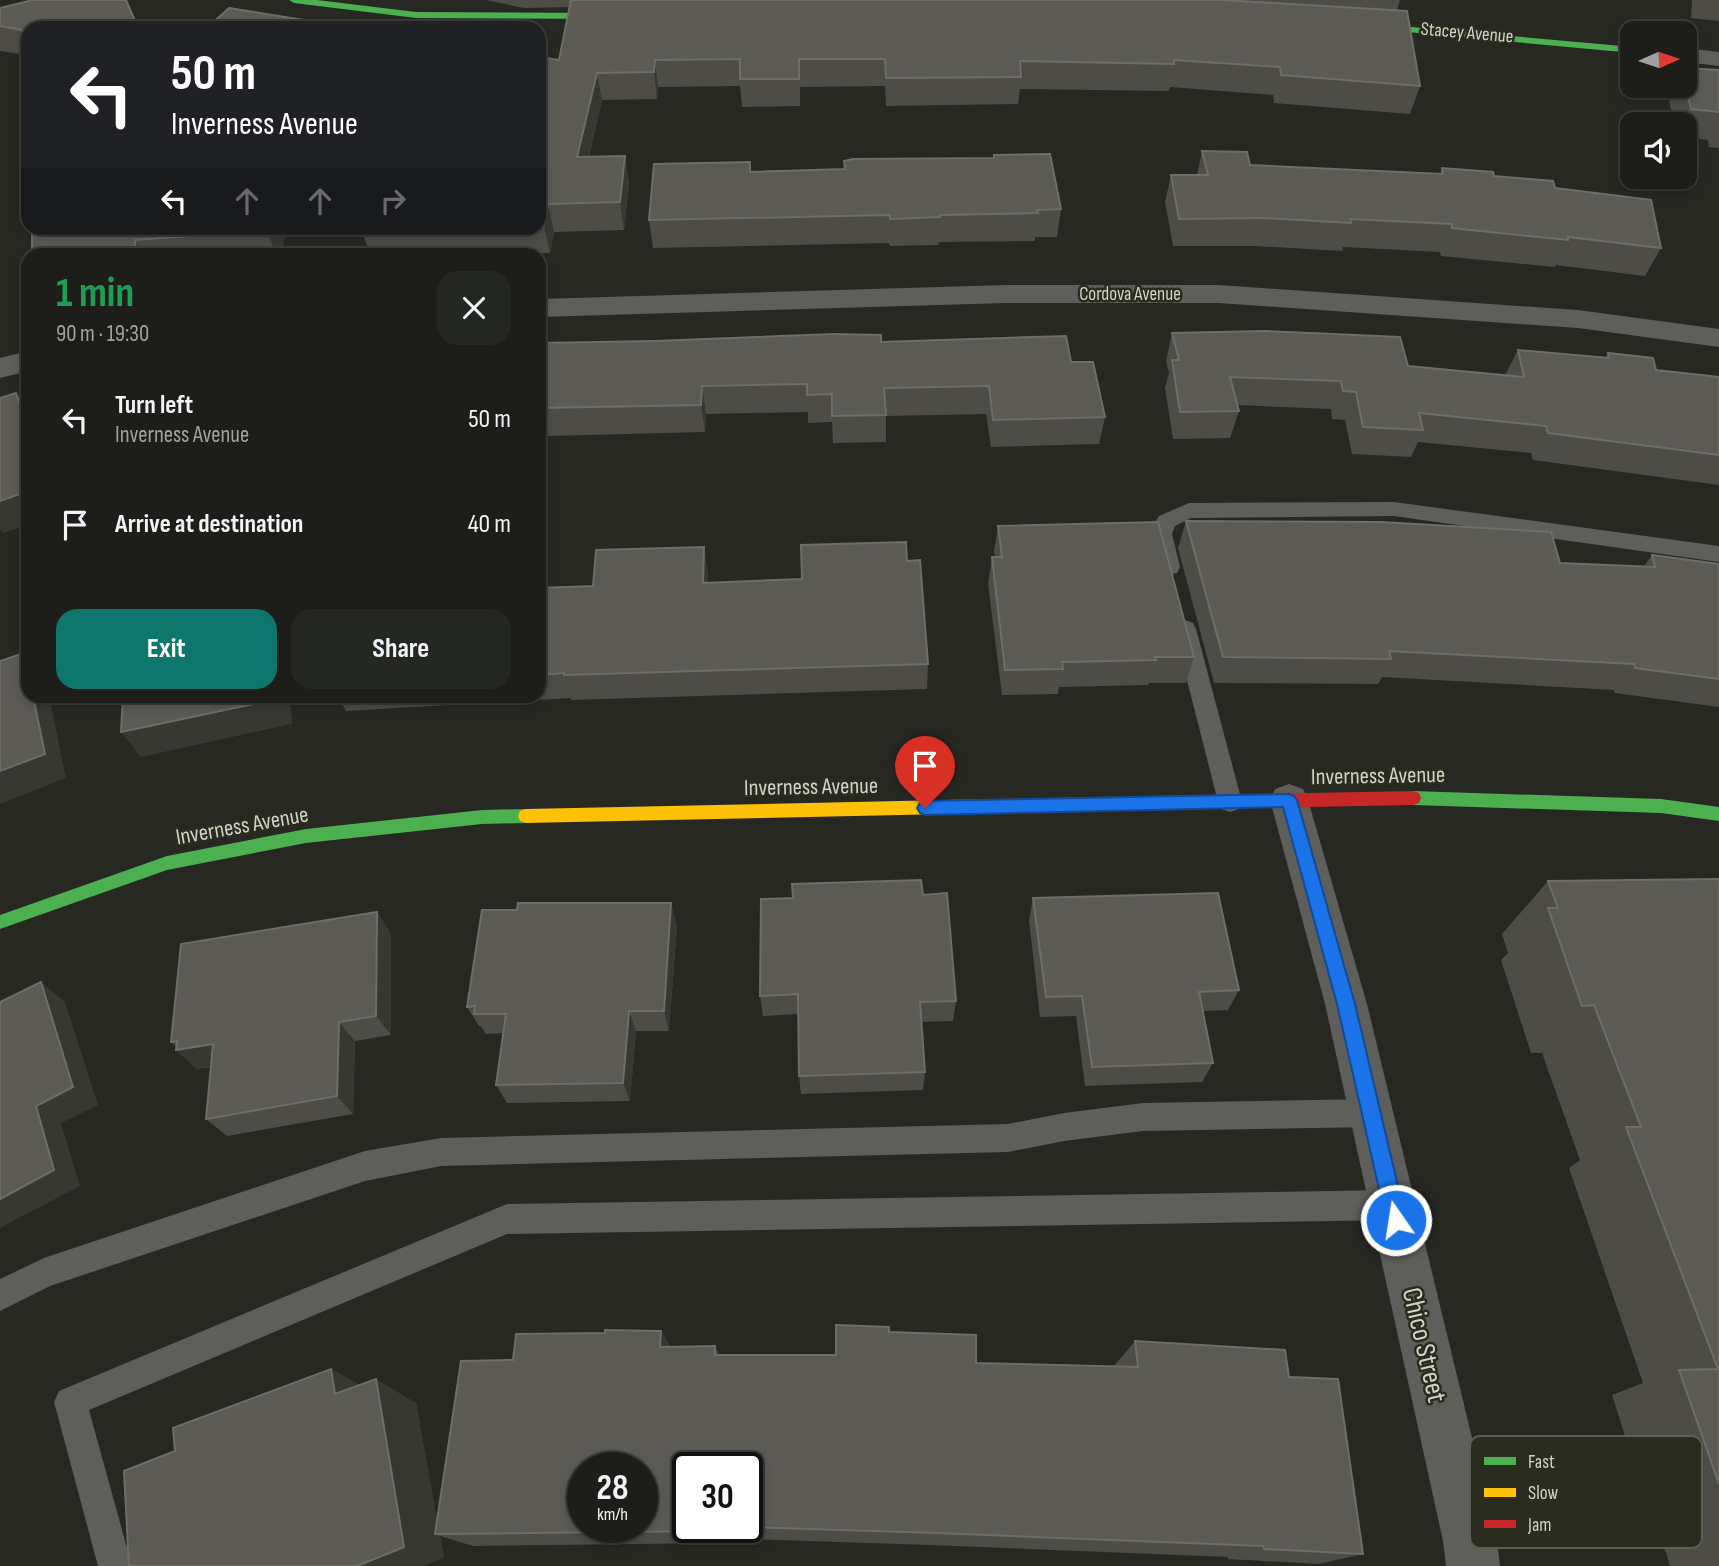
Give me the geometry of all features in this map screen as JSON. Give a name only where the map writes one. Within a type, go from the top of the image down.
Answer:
[{"type":"street","points":[[294,0],[342,9],[456,18],[634,16]]},
{"type":"street","name":"Stacey Avenue","points":[[1335,23],[1620,49]]},
{"type":"street","points":[[1698,57],[1719,59]]},
{"type":"street","name":"Cordova Avenue","points":[[546,308],[1006,294],[1219,294],[1578,319],[1719,338]]},
{"type":"street","points":[[0,368],[21,363]]},
{"type":"street","name":"Inverness Avenue","points":[[0,922],[167,863],[306,836],[482,817],[1446,797],[1661,806],[1719,814]]},
{"type":"street","name":"Chico Street","points":[[1289,800],[1346,1004],[1470,1541]]},
{"type":"street","name":"Chico Street","points":[[1471,1548],[1473,1566]]},
{"type":"lane","points":[[1175,588],[1161,534],[1166,521],[1189,511],[1394,509],[1719,554]]},
{"type":"lane","points":[[1182,614],[1230,802]]},
{"type":"lane","points":[[0,1296],[44,1273],[365,1166],[441,1153],[1008,1138],[1064,1127],[1143,1117],[1371,1113]]},
{"type":"lane","points":[[115,1566],[70,1402],[507,1219],[1393,1205]]},
{"type":"building","points":[[33,0],[126,0],[135,21],[21,21],[21,30],[0,26],[0,8]]},
{"type":"building","points":[[571,0],[1222,0],[1407,11],[1420,86],[1281,75],[1280,67],[1174,60],[1174,64],[1020,61],[1021,77],[886,78],[885,59],[799,59],[799,79],[740,79],[740,59],[655,60],[654,72],[597,73],[577,157],[625,156],[620,202],[548,204],[546,215],[546,58],[559,60]]},
{"type":"building","points":[[229,8],[310,21],[215,21]]},
{"type":"building","points":[[1698,69],[1719,70],[1719,112],[1691,109],[1688,98],[1698,98]]},
{"type":"building","points":[[1202,151],[1247,152],[1250,165],[1443,174],[1442,168],[1493,172],[1494,176],[1553,181],[1555,188],[1651,200],[1661,248],[1452,228],[1452,224],[1350,219],[1351,223],[1264,218],[1179,219],[1171,175],[1208,175]]},
{"type":"building","points":[[1050,154],[1061,209],[1037,210],[1038,213],[890,219],[890,215],[649,220],[654,164],[750,162],[750,172],[845,169],[844,161],[853,159],[994,158],[994,155]]},
{"type":"building","points":[[32,235],[208,235],[135,240],[136,248],[32,248]]},
{"type":"building","points":[[1265,331],[1400,337],[1408,366],[1524,377],[1518,350],[1609,358],[1608,353],[1653,358],[1656,370],[1719,377],[1719,455],[1548,433],[1546,426],[1419,413],[1423,430],[1363,427],[1356,392],[1343,391],[1341,381],[1230,377],[1239,411],[1180,412],[1172,360],[1179,360],[1172,333]]},
{"type":"building","points":[[834,334],[881,335],[881,342],[1066,336],[1071,362],[1093,362],[1105,417],[993,420],[989,386],[884,388],[886,415],[832,416],[832,394],[807,395],[807,384],[702,386],[701,405],[546,408],[546,343]]},
{"type":"building","points":[[16,393],[21,407],[21,494],[0,501],[0,398]]},
{"type":"building","points":[[1186,521],[1381,522],[1551,532],[1560,563],[1655,567],[1652,555],[1719,564],[1719,679],[1635,668],[1634,664],[1389,651],[1391,659],[1223,657]]},
{"type":"building","points":[[1158,522],[1194,657],[1062,662],[1063,669],[1005,670],[992,557],[1002,557],[998,526]]},
{"type":"building","points":[[906,542],[907,561],[920,560],[928,664],[546,674],[546,588],[593,586],[596,550],[704,547],[703,583],[802,579],[801,545]]},
{"type":"building","points":[[21,654],[21,703],[34,703],[45,754],[0,771],[0,661]]},
{"type":"building","points":[[123,703],[258,703],[121,732]]},
{"type":"building","points":[[1719,879],[1719,1484],[1679,1370],[1718,1369],[1626,1127],[1641,1127],[1594,1005],[1582,1006],[1548,908],[1558,908],[1548,881]]},
{"type":"building","points":[[921,880],[923,895],[947,893],[956,1001],[920,1002],[925,1072],[799,1076],[798,994],[760,996],[761,899],[793,898],[792,884]]},
{"type":"building","points":[[1218,893],[1239,990],[1199,992],[1213,1063],[1092,1067],[1082,996],[1046,997],[1033,898]]},
{"type":"building","points":[[518,903],[671,903],[664,1011],[629,1011],[623,1083],[496,1085],[506,1014],[474,1014],[475,1006],[467,1007],[482,910],[517,910]]},
{"type":"building","points":[[377,912],[376,1016],[339,1022],[337,1096],[206,1119],[213,1044],[176,1050],[177,1041],[171,1042],[181,944]]},
{"type":"building","points":[[41,982],[73,1087],[36,1106],[54,1170],[0,1199],[0,1002]]},
{"type":"building","points":[[836,1325],[889,1327],[889,1332],[976,1335],[976,1363],[1138,1367],[1135,1341],[1285,1350],[1289,1377],[1338,1379],[1363,1554],[1264,1549],[1263,1546],[763,1528],[763,1452],[672,1452],[672,1531],[658,1532],[658,1452],[567,1452],[567,1533],[435,1534],[461,1361],[513,1360],[516,1334],[605,1333],[605,1330],[661,1331],[660,1347],[715,1346],[715,1355],[836,1355]]},
{"type":"building","points":[[331,1369],[335,1394],[376,1379],[404,1547],[357,1566],[129,1566],[124,1471],[175,1451],[173,1428]]},
{"type":"traffic: fast","points":[[294,0],[416,15],[621,16]]},
{"type":"traffic: fast","points":[[1356,25],[1620,49]]},
{"type":"traffic: fast","points":[[1413,798],[1661,806],[1719,814]]},
{"type":"traffic: fast","points":[[0,922],[167,863],[306,836],[482,817],[526,816]]},
{"type":"traffic: slow","points":[[526,816],[992,806]]},
{"type":"traffic: jam","points":[[992,806],[1413,798]]},
{"type":"route","points":[[925,808],[1289,800],[1346,1004],[1396,1220]]}]
